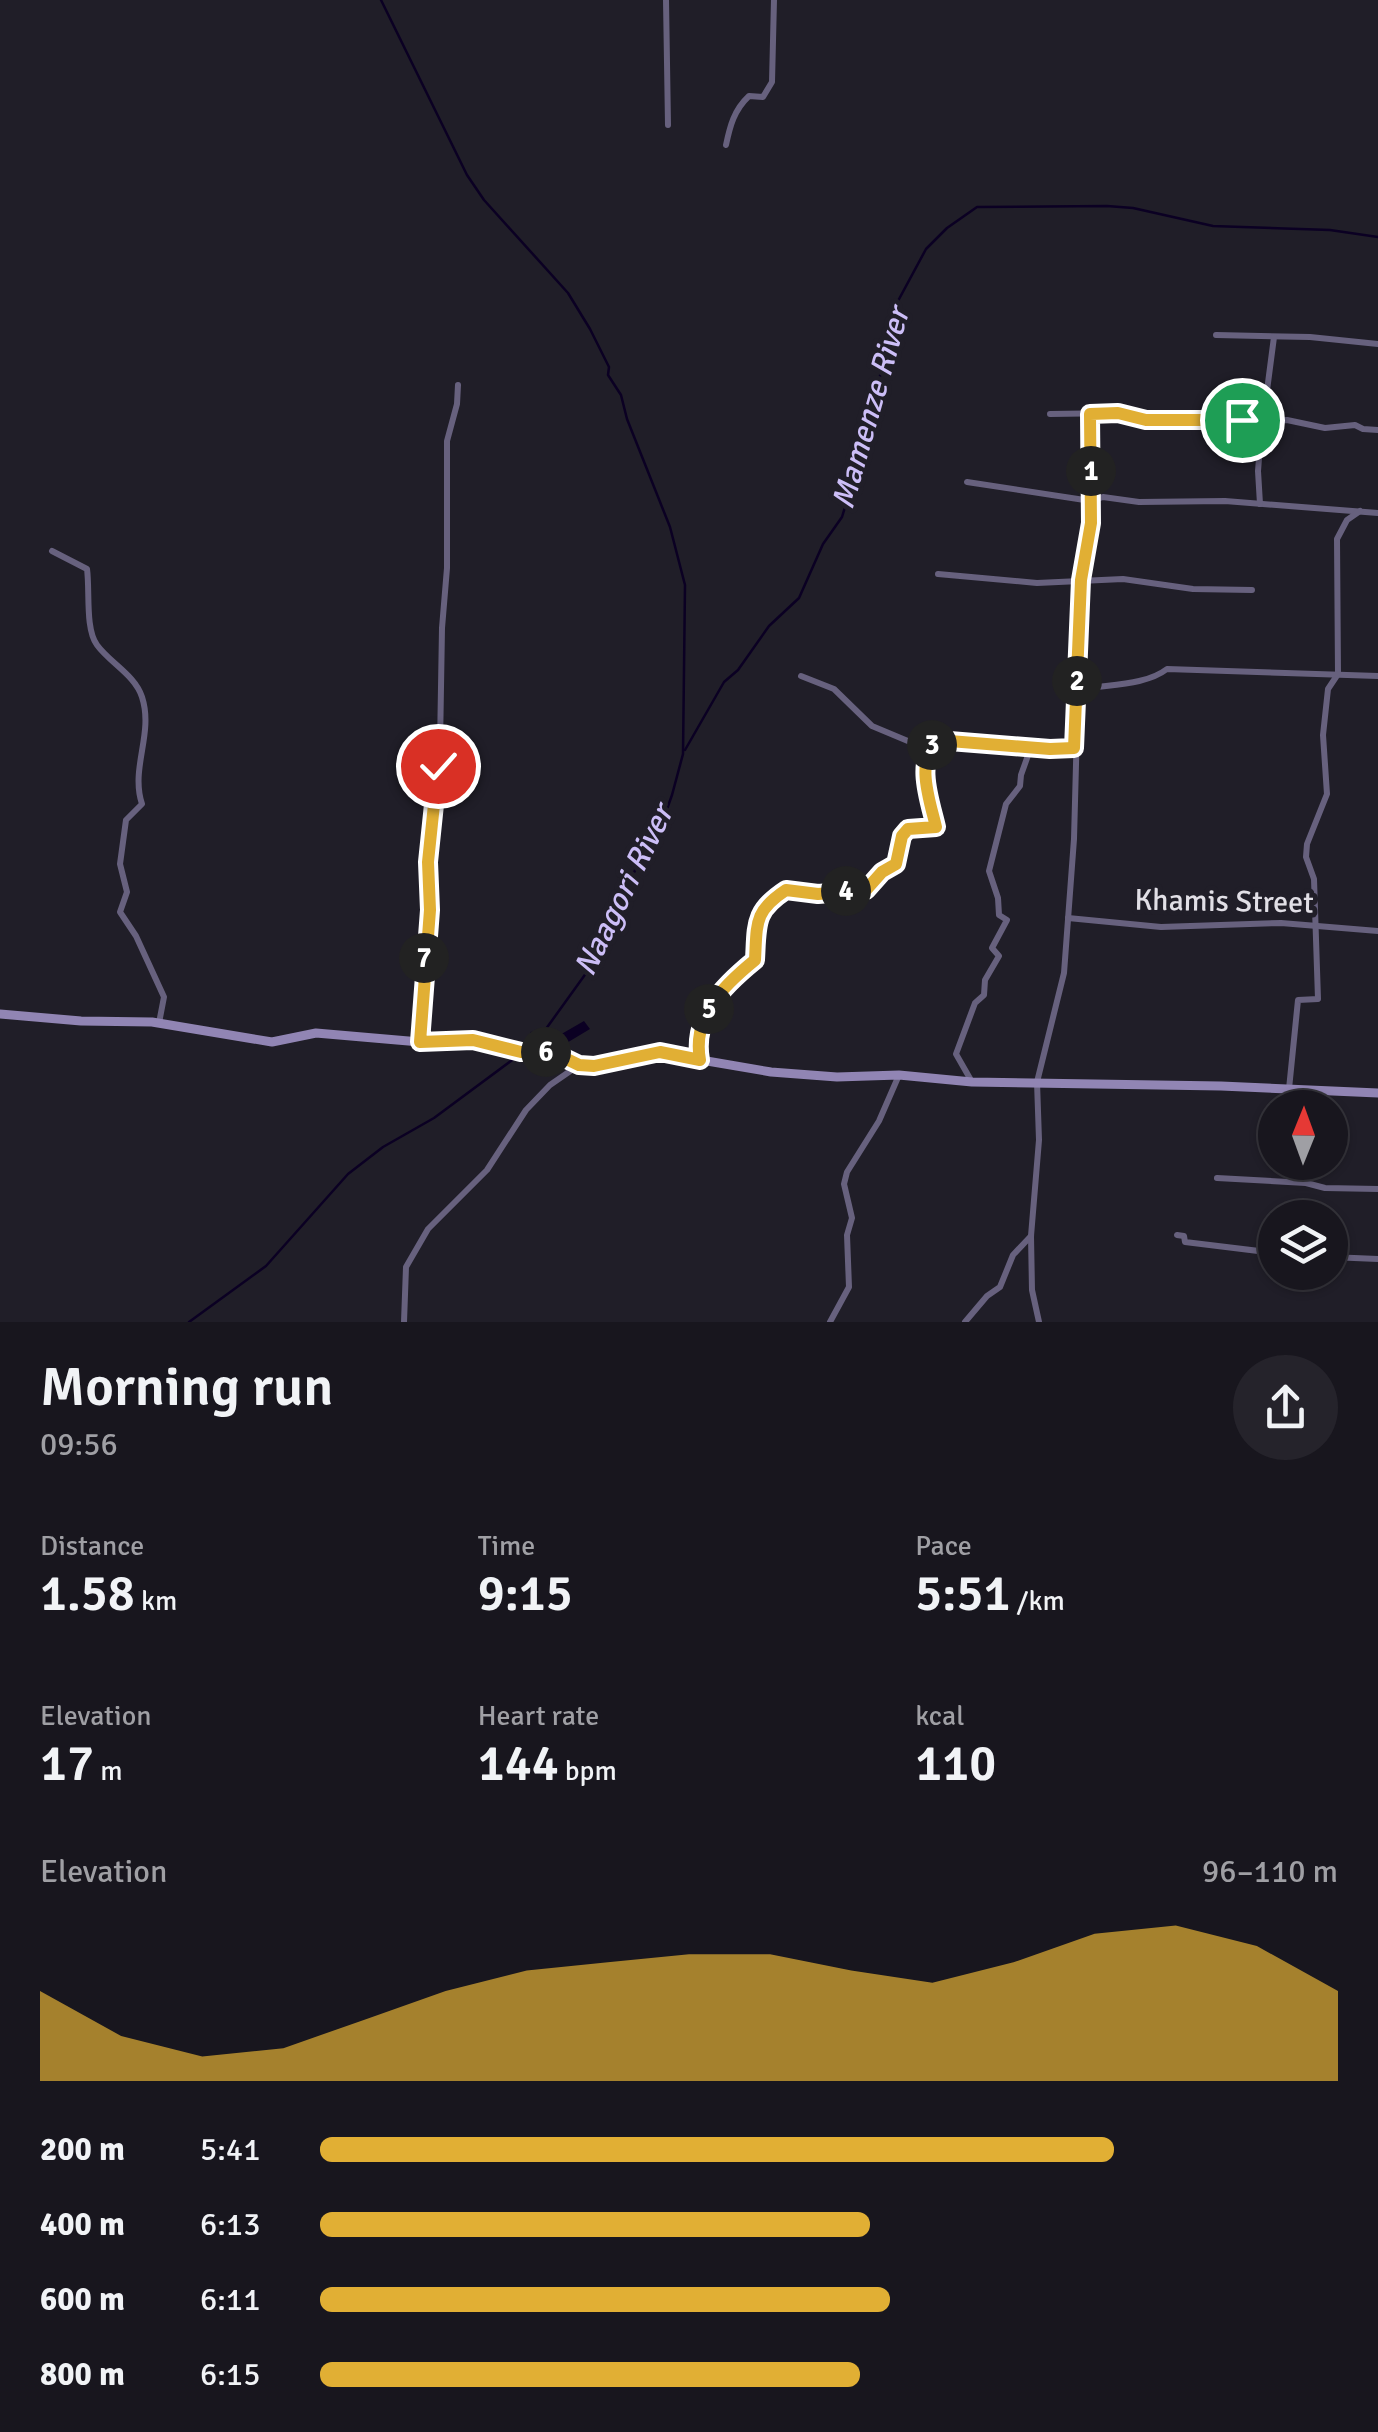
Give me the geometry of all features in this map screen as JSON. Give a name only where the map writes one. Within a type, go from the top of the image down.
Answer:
[{"type":"street","points":[[666,0],[668,125]]},
{"type":"street","points":[[726,145],[731,120],[741,104],[749,96],[763,97],[772,82],[774,0]]},
{"type":"street","points":[[1216,335],[1310,337],[1378,344]]},
{"type":"street","points":[[1260,504],[1261,417],[1274,337]]},
{"type":"street","points":[[420,1042],[430,910],[428,862],[440,746],[448,441],[458,404],[458,385]]},
{"type":"street","points":[[1050,414],[1118,413],[1146,420],[1229,422],[1261,417],[1325,428],[1355,425],[1363,430],[1378,430]]},
{"type":"street","points":[[1040,1322],[1032,1290],[1031,1236],[1039,1140],[1037,1082],[1064,973],[1074,839],[1081,580],[1091,501],[1090,414]]},
{"type":"street","points":[[967,482],[1091,501],[1103,497],[1138,502],[1200,500],[1378,512]]},
{"type":"street","points":[[1289,1089],[1298,1000],[1318,999],[1314,880],[1306,857],[1327,794],[1323,734],[1328,689],[1338,674],[1338,540],[1347,520],[1360,512]]},
{"type":"street","points":[[52,552],[87,570],[88,610],[96,645],[118,663],[142,696],[145,726],[136,780],[142,804],[126,820],[120,864],[127,892],[120,912],[136,936],[164,997],[159,1022]]},
{"type":"street","points":[[938,574],[1037,582],[1124,579],[1193,589],[1252,590]]},
{"type":"street","points":[[1078,690],[1114,682],[1150,681],[1167,670],[1378,676]]},
{"type":"street","points":[[801,676],[834,689],[872,726],[915,744],[932,745]]},
{"type":"street","points":[[700,1060],[696,1039],[720,988],[755,960],[757,925],[766,903],[786,890],[818,894],[866,890],[882,872],[896,864],[902,836],[908,829],[936,827],[925,778],[932,745],[937,740],[1074,748]]},
{"type":"street","points":[[972,1082],[956,1054],[976,1003],[984,995],[985,980],[998,956],[992,948],[1007,920],[999,916],[990,870],[1006,804],[1020,786],[1031,747]]},
{"type":"street","name":"Khamis Street","points":[[1068,918],[1161,926],[1223,922],[1315,924],[1378,931]]},
{"type":"street","points":[[0,1014],[159,1022],[272,1042],[316,1032],[420,1042],[473,1040],[521,1052],[552,1052],[579,1065],[594,1066],[660,1052],[772,1072],[836,1076],[899,1075],[972,1082],[1378,1094]]},
{"type":"street","points":[[404,1322],[406,1267],[428,1229],[487,1170],[526,1110],[550,1085],[579,1065]]},
{"type":"street","points":[[830,1322],[849,1287],[847,1234],[852,1218],[844,1184],[847,1172],[879,1121],[899,1075]]},
{"type":"street","points":[[1216,1178],[1306,1182],[1324,1188],[1378,1188]]},
{"type":"street","points":[[1176,1234],[1184,1236],[1186,1242],[1258,1250]]},
{"type":"street","points":[[965,1322],[1000,1287],[1012,1255],[1031,1236]]},
{"type":"street","points":[[1348,1258],[1378,1259]]},
{"type":"shaded area","points":[[584,1021],[590,1029],[565,1044],[561,1041],[549,1047],[530,1032],[548,1030],[558,1036]]},
{"type":"waterway","name":"Naagori River","points":[[381,0],[467,175],[484,200],[568,293],[590,329],[609,367],[608,375],[621,395],[670,527],[685,585],[683,754],[672,795],[662,823],[642,854],[606,928],[597,958],[543,1033]]},
{"type":"waterway","name":"Mamenze River","points":[[685,750],[724,682],[738,670],[769,626],[799,598],[823,544],[842,517],[871,422],[898,301],[926,249],[947,228],[977,207],[1107,206],[1213,226],[1330,230],[1378,237]]},
{"type":"waterway","name":"Naagori River","points":[[524,1049],[538,1039]]},
{"type":"waterway","name":"Naagori River","points":[[189,1322],[266,1266],[348,1174],[383,1147],[434,1118],[519,1055]]},
{"type":"route","points":[[438,766],[428,862],[430,910],[420,1042],[473,1040],[521,1052],[552,1052],[579,1065],[594,1066],[660,1052],[700,1060],[696,1039],[720,988],[755,960],[757,925],[766,903],[786,890],[818,894],[866,890],[882,872],[896,864],[902,836],[908,829],[936,827],[925,778],[932,745],[937,740],[1074,748],[1081,580],[1091,523],[1090,414],[1118,413],[1146,420],[1242,420]]}]
